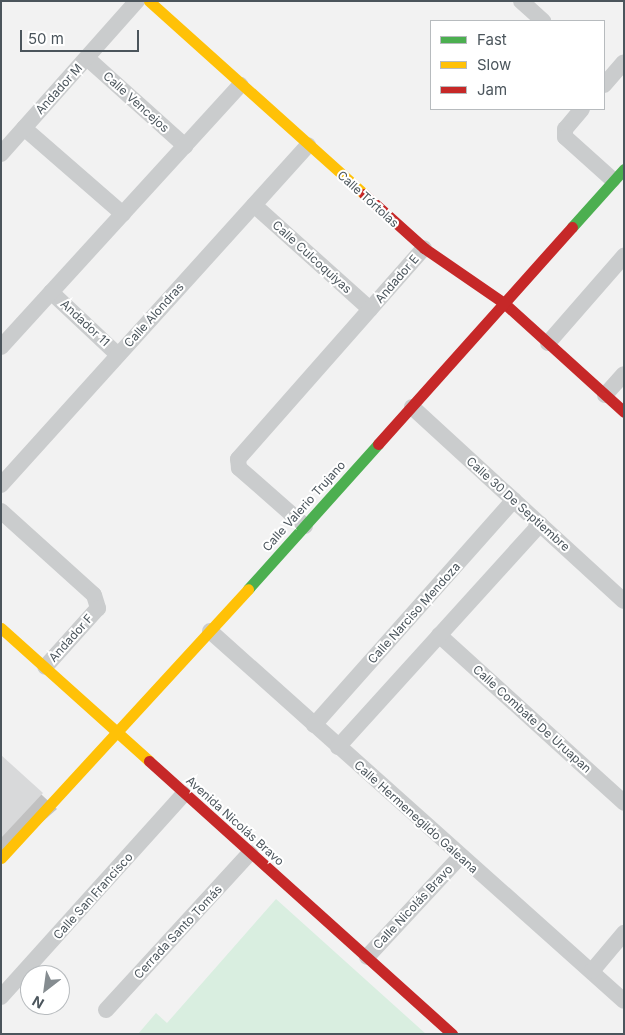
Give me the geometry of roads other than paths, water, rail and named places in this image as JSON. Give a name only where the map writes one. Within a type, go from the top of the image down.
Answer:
[{"type":"street","name":"Andador M","points":[[1,154],[136,1]]},
{"type":"street","name":"Calle Tórtolas","points":[[149,1],[240,85],[424,248],[504,303],[624,412]]},
{"type":"street","points":[[521,1],[542,20]]},
{"type":"street","name":"Calle Vencejos","points":[[87,58],[185,146]]},
{"type":"street","points":[[605,80],[624,62]]},
{"type":"street","points":[[1,347],[240,85]]},
{"type":"street","points":[[581,110],[565,129],[565,138],[618,174]]},
{"type":"street","points":[[24,128],[123,214]]},
{"type":"street","name":"Calle Alondras","points":[[1,485],[308,145]]},
{"type":"street","name":"Calle Valerio Trujano","points":[[1,858],[118,734],[412,407],[618,174]]},
{"type":"street","name":"Calle Culcoquiyas","points":[[254,205],[370,309]]},
{"type":"street","name":"Andador E","points":[[305,526],[239,468],[238,459],[424,248]]},
{"type":"street","points":[[548,344],[624,256]]},
{"type":"street","name":"Andador 11","points":[[51,292],[118,355]]},
{"type":"street","points":[[605,395],[624,374]]},
{"type":"street","name":"Calle 30 De Septiembre","points":[[412,407],[624,602]]},
{"type":"street","name":"Calle Narciso Mendoza","points":[[314,725],[514,500]]},
{"type":"street","name":"Andador F","points":[[1,511],[94,595],[98,608],[45,667]]},
{"type":"street","points":[[338,747],[540,524]]},
{"type":"street","name":"Avenida Nicolás Bravo","points":[[1,628],[452,1034]]},
{"type":"street","name":"Calle Hermenegildo Galeana","points":[[210,631],[460,857],[624,1001]]},
{"type":"street","name":"Calle Combate De Uruapan","points":[[439,634],[624,803]]},
{"type":"street","name":"Calle San Francisco","points":[[1,997],[184,794]]},
{"type":"street","name":"Cerrada Santo Tomás","points":[[106,1010],[250,853]]},
{"type":"street","name":"Calle Nicolás Bravo","points":[[367,957],[460,857]]},
{"type":"street","points":[[592,971],[624,933]]}]
